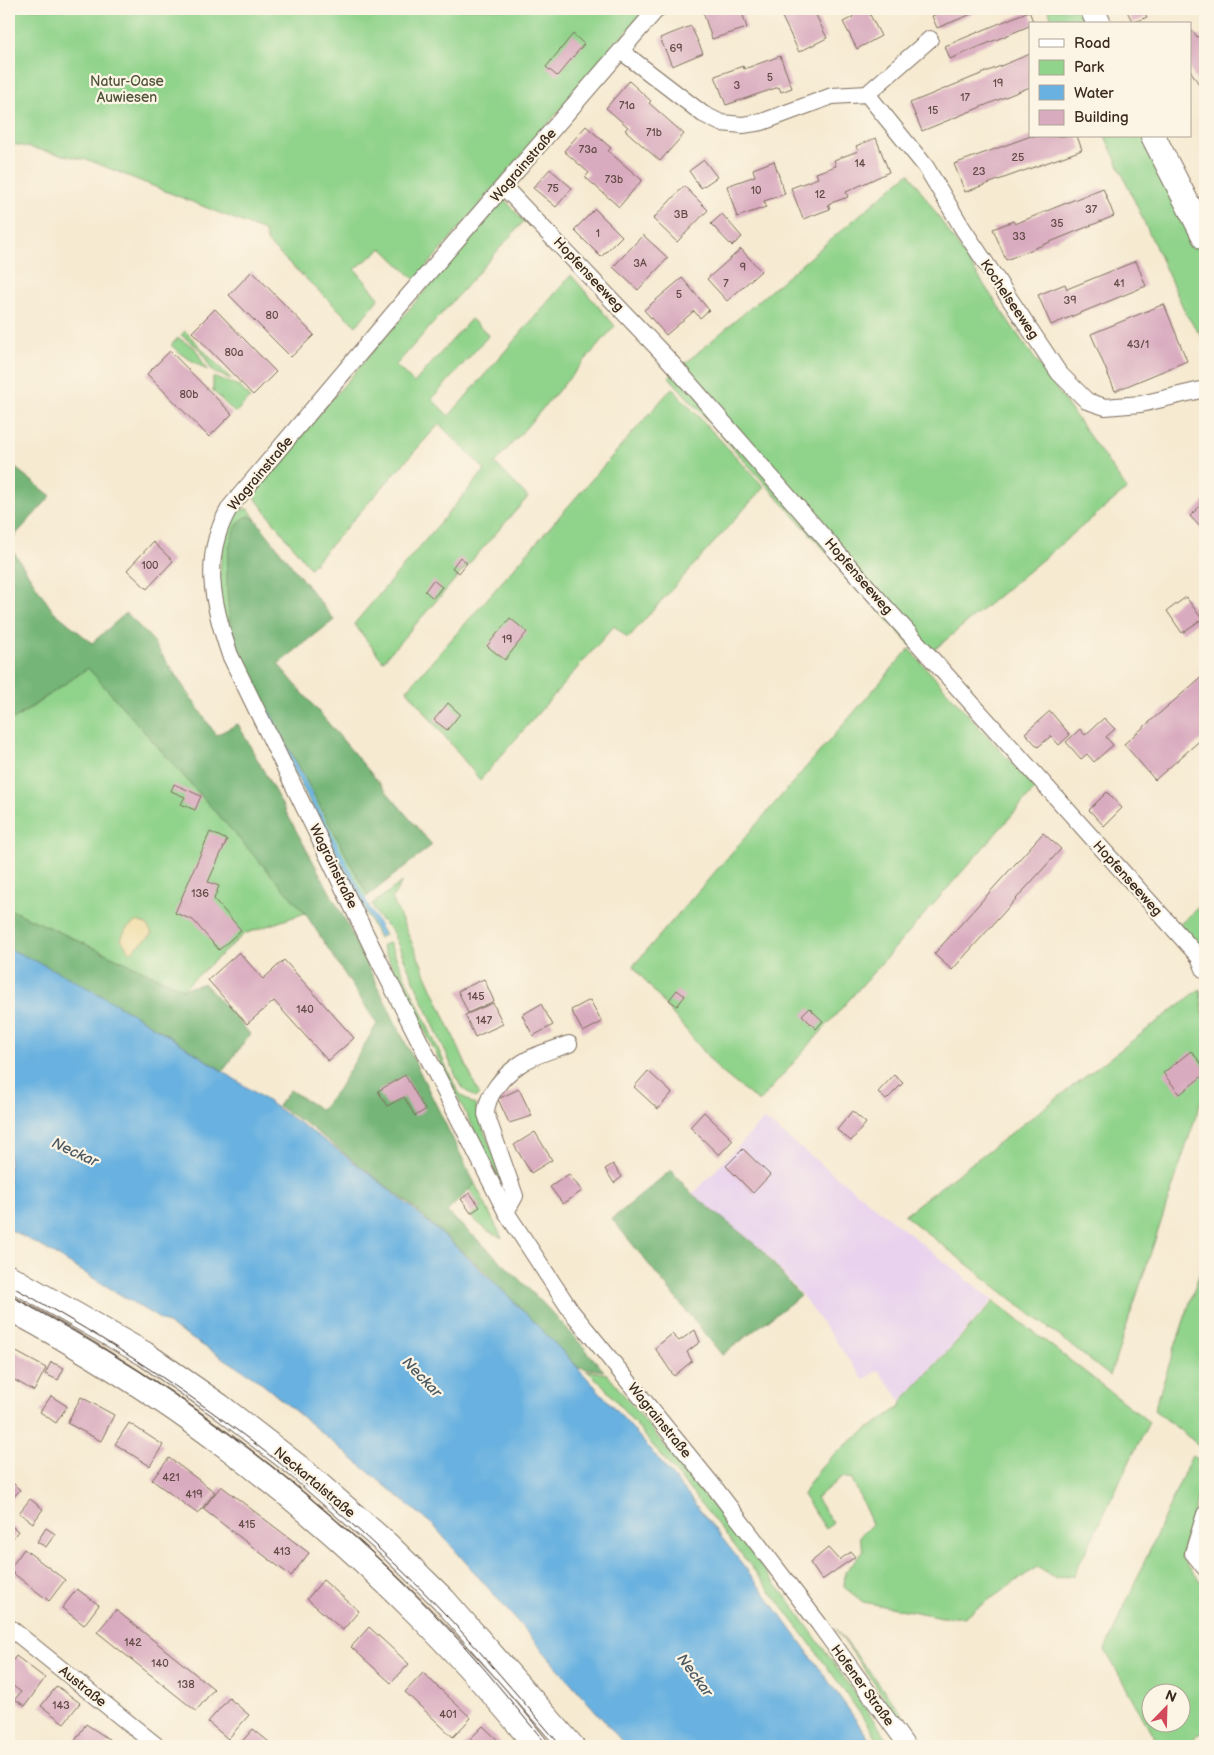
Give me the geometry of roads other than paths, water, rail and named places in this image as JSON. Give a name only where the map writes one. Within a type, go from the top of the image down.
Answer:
[{"type":"main road","points":[[1092,9],[1098,22]]},
{"type":"main road","points":[[1154,138],[1205,238]]},
{"type":"main road","name":"Neckartalstraße","points":[[9,1277],[145,1354],[220,1406],[300,1468],[388,1545],[444,1600],[572,1746]]},
{"type":"main road","name":"Neckartalstraße","points":[[9,1308],[62,1336],[130,1377],[212,1435],[273,1482],[369,1564],[470,1668],[511,1713],[536,1746]]},
{"type":"street","name":"Wagrainstraße","points":[[658,9],[409,295],[230,506],[216,533],[212,559],[213,585],[220,625],[230,655],[372,947],[506,1212],[571,1311],[715,1488],[819,1624]]},
{"type":"street","points":[[621,51],[703,114],[722,122],[743,125],[762,122],[832,96],[867,94],[930,39]]},
{"type":"street","name":"Kochelseeweg","points":[[867,94],[926,167],[963,229],[1059,372],[1087,401],[1106,407],[1132,405],[1205,389]]},
{"type":"street","name":"Hopfenseeweg","points":[[504,187],[675,366],[871,591],[1193,950],[1205,971]]},
{"type":"street","points":[[506,1212],[515,1196],[486,1114],[486,1104],[494,1089],[520,1064],[569,1044]]},
{"type":"street","points":[[1205,1514],[1193,1553],[1205,1568]]},
{"type":"street","name":"Hofener Straße","points":[[819,1624],[907,1746]]},
{"type":"street","name":"Austraße","points":[[9,1627],[157,1746]]},
{"type":"water","name":"Neckar","points":[[9,949],[66,976],[121,1007],[273,1105],[341,1152],[385,1186],[473,1263],[538,1326],[599,1391],[658,1459],[715,1528],[822,1672],[874,1746],[626,1746],[434,1526],[254,1377],[46,1249],[9,1229]]},
{"type":"waterway","points":[[268,714],[381,934]]},
{"type":"tram line","points":[[9,1285],[61,1314],[162,1377],[258,1446],[304,1483],[416,1584],[480,1652],[561,1746]]},
{"type":"tram line","points":[[9,1295],[139,1371],[227,1432],[311,1499],[429,1608],[476,1659],[548,1746]]},
{"type":"park label","name":"Natur-Oase Auwiesen","points":[[127,89]]}]
